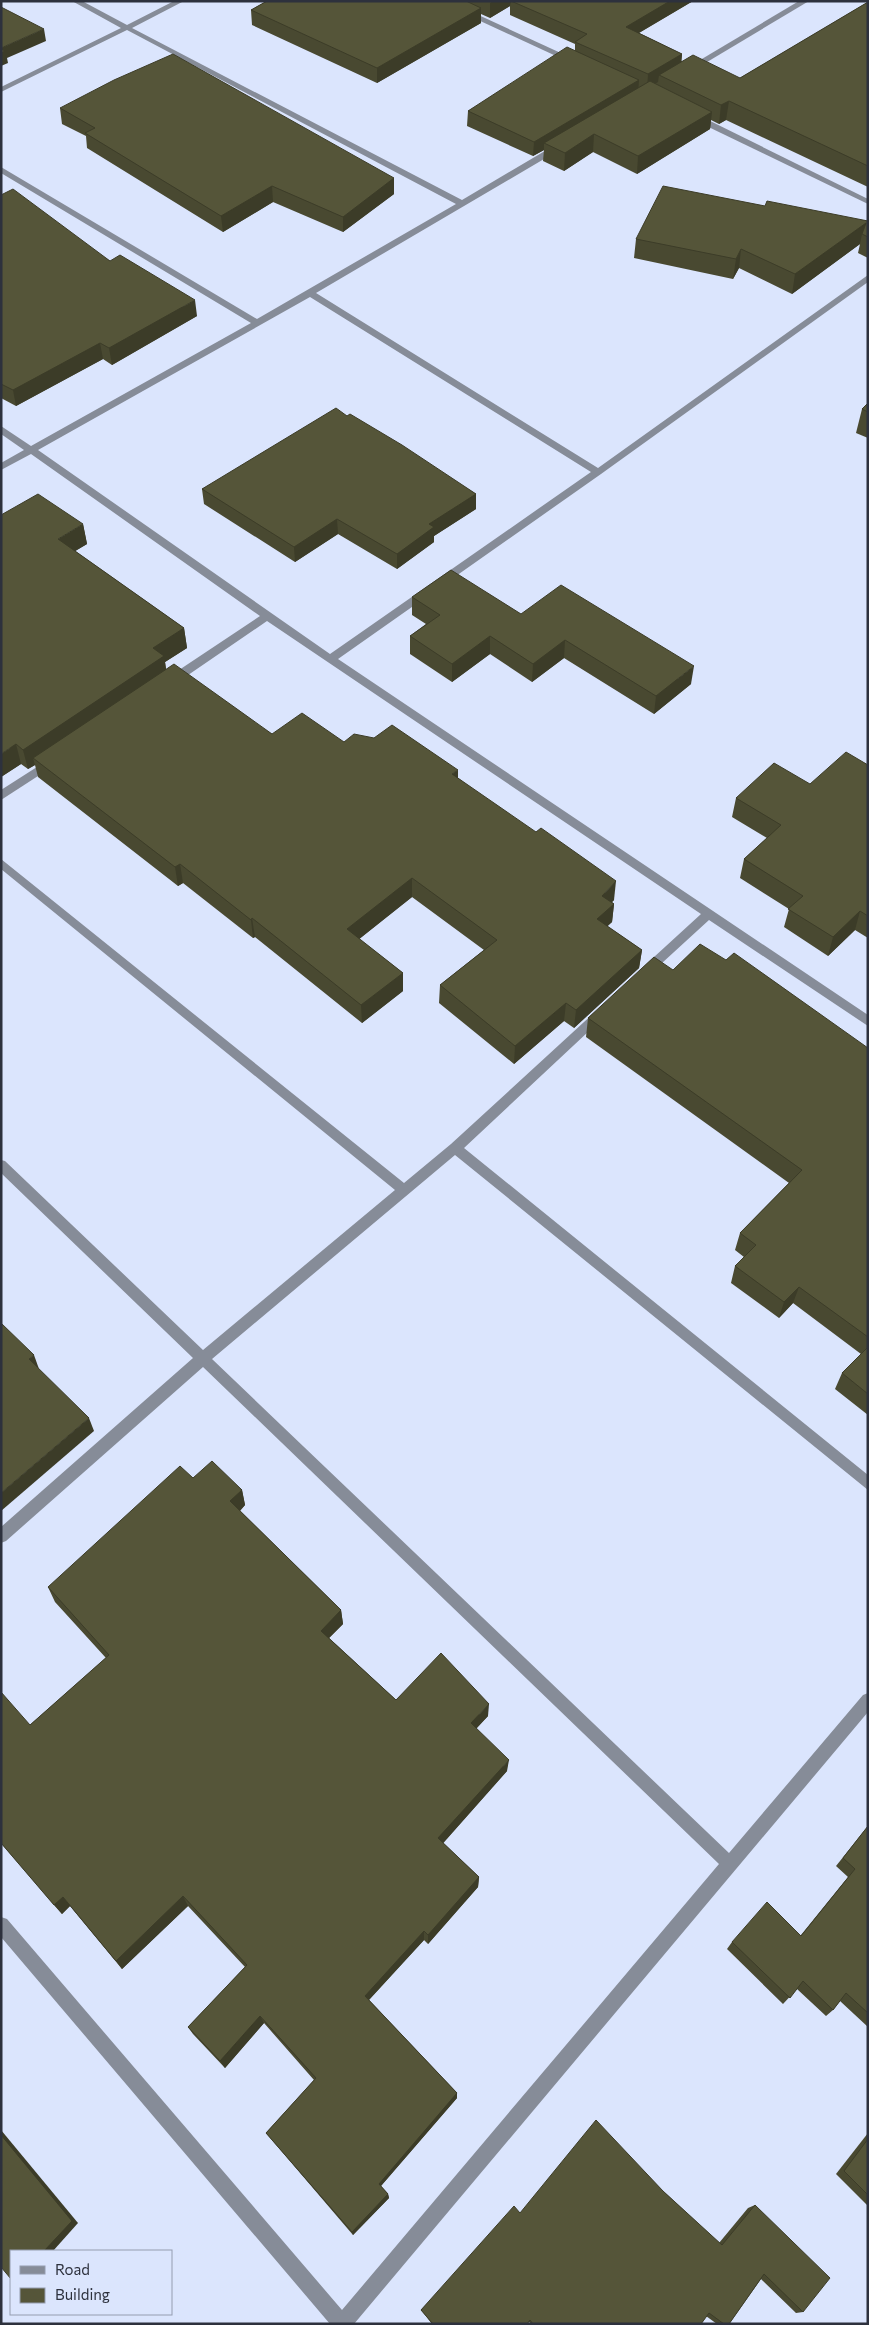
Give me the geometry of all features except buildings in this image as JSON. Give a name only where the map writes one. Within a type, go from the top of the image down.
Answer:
[{"type":"street","points":[[76,1],[461,203]]},
{"type":"street","points":[[1,90],[180,1]]},
{"type":"street","points":[[441,1],[585,66]]},
{"type":"street","points":[[450,6],[458,1]]},
{"type":"street","points":[[681,74],[805,1]]},
{"type":"street","points":[[692,116],[868,202]]},
{"type":"street","points":[[1,467],[310,293],[563,144]]},
{"type":"street","points":[[1,169],[257,323]]},
{"type":"street","points":[[330,659],[598,472],[868,278]]},
{"type":"street","points":[[310,293],[598,472]]},
{"type":"street","points":[[1,429],[267,616],[868,1021]]},
{"type":"street","points":[[162,687],[267,616]]},
{"type":"street","points":[[1,796],[58,758]]},
{"type":"street","points":[[1,863],[404,1190]]},
{"type":"street","points":[[636,981],[708,914]]},
{"type":"street","points":[[1,1536],[202,1359],[455,1148],[607,1008]]},
{"type":"street","points":[[455,1148],[868,1484]]},
{"type":"street","points":[[1,1165],[729,1863]]},
{"type":"street","points":[[1,1925],[342,2324],[868,1700]]}]
